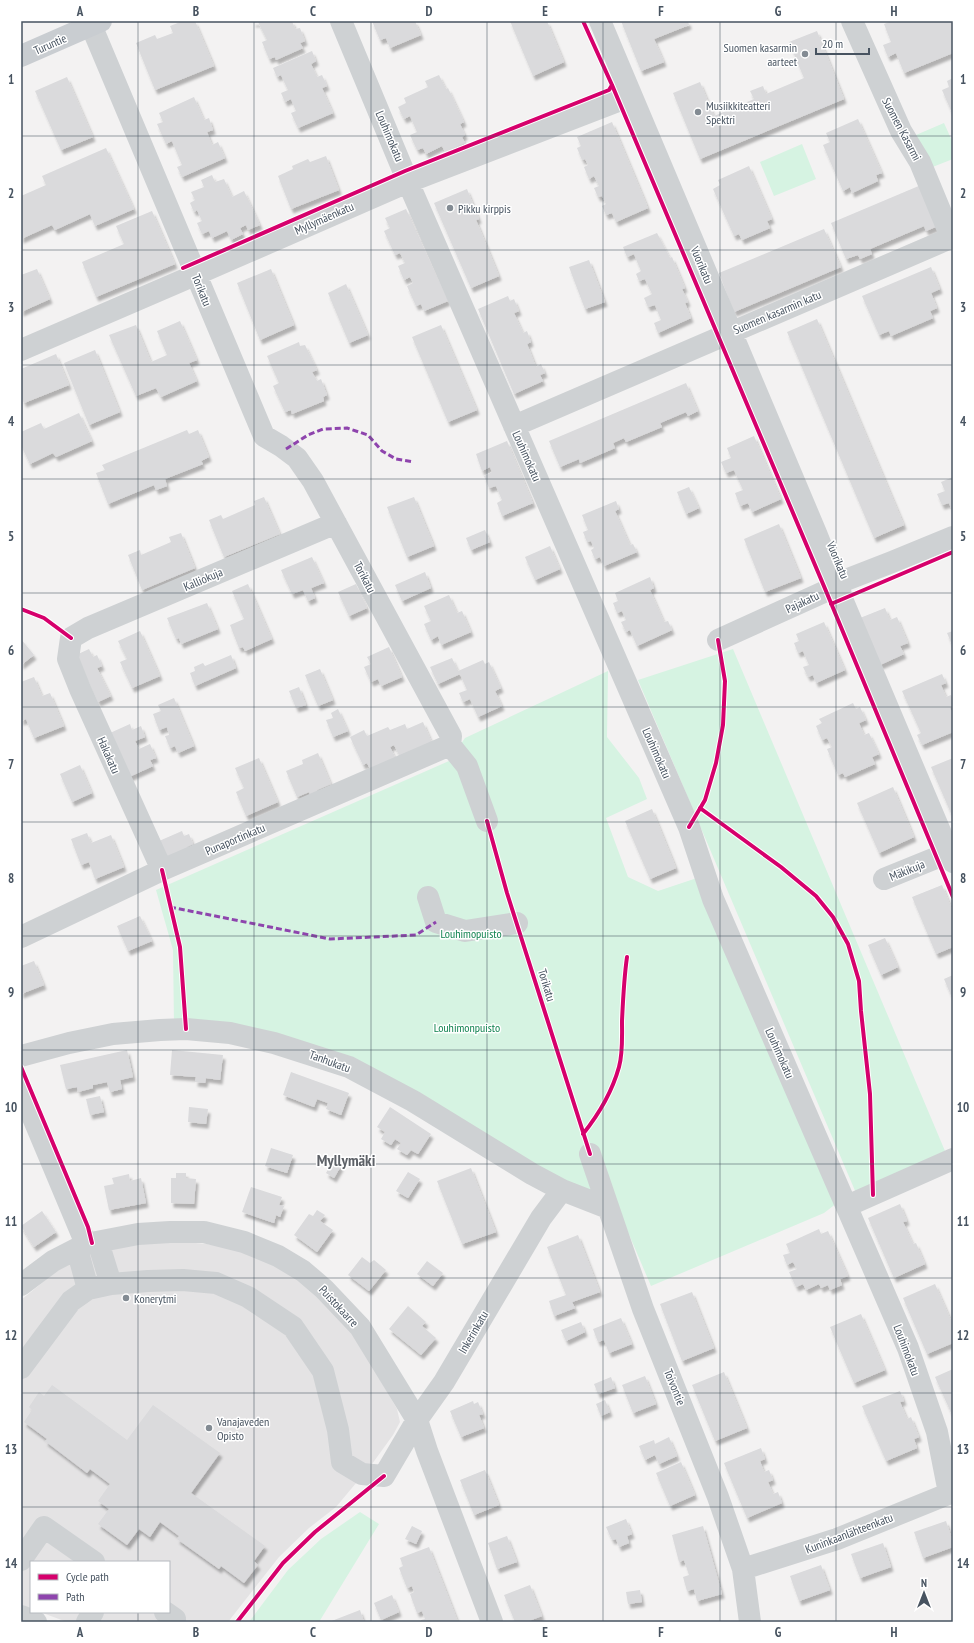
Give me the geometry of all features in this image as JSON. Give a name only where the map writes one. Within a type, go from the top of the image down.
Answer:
[{"type":"main road","name":"Turuntie","points":[[21,56],[96,23]]},
{"type":"street","name":"Louhimokatu","points":[[341,21],[408,182],[689,827],[713,899],[908,1348],[937,1432],[951,1493]]},
{"type":"street","name":"Vuorikatu","points":[[600,21],[834,578],[838,583],[842,599],[952,855]]},
{"type":"street","name":"Suomen Kasarmi","points":[[852,21],[901,131],[920,162],[952,237]]},
{"type":"street","name":"Torikatu","points":[[96,23],[195,275],[264,436],[297,458],[313,481],[451,736],[450,745],[467,766],[487,821]]},
{"type":"street","name":"Myllymäenkatu","points":[[21,350],[408,182],[631,96]]},
{"type":"street","name":"Suomen kasarmin katu","points":[[514,426],[952,237]]},
{"type":"street","name":"Kalliokuja","points":[[71,638],[88,628],[336,523]]},
{"type":"street","name":"Pajakatu","points":[[718,640],[826,591],[838,583],[953,537]]},
{"type":"street","name":"Hakakatu","points":[[71,638],[68,659],[80,689],[162,870]]},
{"type":"street","name":"Punaportinkatu","points":[[21,937],[162,870],[450,745]]},
{"type":"street","name":"Mäkikuja","points":[[884,879],[952,855]]},
{"type":"street","points":[[428,897],[436,922],[465,931],[517,923]]},
{"type":"street","name":"Tanhukatu","points":[[21,1056],[69,1043],[113,1034],[160,1030],[186,1029],[230,1033],[274,1043],[349,1067],[413,1101],[478,1142],[562,1190],[608,1208]]},
{"type":"street","points":[[21,1089],[87,1245],[111,1284],[88,1289],[71,1301],[21,1368]]},
{"type":"street","name":"Toivontie","points":[[590,1154],[643,1309],[715,1490],[743,1569],[750,1622]]},
{"type":"street","points":[[846,1206],[953,1159]]},
{"type":"street","name":"Inkerinkatu","points":[[111,1284],[148,1280],[183,1280],[216,1283],[248,1297],[277,1315],[294,1327],[323,1371],[338,1430],[342,1462],[362,1474],[384,1476],[417,1420],[444,1382],[541,1218],[562,1190]]},
{"type":"street","name":"Puistokaarre","points":[[21,1285],[53,1261],[87,1245],[144,1234],[170,1232],[204,1232],[244,1242],[278,1256],[303,1270],[324,1289],[360,1327],[417,1420],[432,1466],[492,1622]]},
{"type":"street","points":[[87,1245],[88,1289]]},
{"type":"street","name":"Kuninkaanlähteenkatu","points":[[743,1569],[837,1538],[951,1493]]},
{"type":"street","points":[[30,1567],[21,1560],[44,1527],[93,1561]]},
{"type":"street","points":[[21,1616],[36,1622]]},
{"type":"shaded area","name":"Vanajaveden Opisto","points":[[172,1241],[207,1244],[244,1251],[300,1278],[355,1335],[397,1409],[400,1422],[393,1435],[372,1464],[336,1507],[309,1528],[279,1557],[228,1622],[67,1622],[43,1613],[170,1613],[170,1561],[30,1561],[30,1609],[21,1605],[21,1300],[58,1270],[91,1254],[134,1244]]},
{"type":"green space","points":[[944,123],[953,143],[953,159],[930,168],[916,135]]},
{"type":"green space","points":[[802,144],[816,179],[774,196],[760,162]]},
{"type":"green space","points":[[733,649],[945,1151],[856,1193],[638,680]]},
{"type":"green space","name":"Louhimopuisto","points":[[608,671],[607,737],[639,778],[647,799],[606,818],[628,877],[658,891],[697,878],[837,1203],[824,1213],[651,1286],[616,1204],[536,1167],[419,1092],[174,1025],[173,950],[156,890],[449,761],[465,738]]},
{"type":"green space","points":[[360,1512],[379,1524],[319,1622],[249,1622],[288,1570],[321,1539]]},
{"type":"building","points":[[183,21],[195,21],[214,66],[155,90],[136,43],[155,35],[157,39],[173,33],[170,26]]},
{"type":"building","points":[[253,21],[292,21],[295,29],[300,28],[305,41],[300,43],[303,48],[276,60],[275,57],[269,59],[262,42],[267,40],[258,22],[254,23]]},
{"type":"building","points":[[372,21],[415,21],[421,35],[390,48],[386,38],[380,40]]},
{"type":"building","points":[[510,21],[547,21],[564,62],[533,76]]},
{"type":"building","points":[[621,21],[688,21],[689,25],[654,39],[664,62],[641,71]]},
{"type":"building","points":[[892,21],[953,21],[953,53],[904,73],[896,53],[888,57],[883,45],[891,42],[884,24]]},
{"type":"building","points":[[817,31],[844,99],[700,159],[673,93],[700,82],[714,116],[754,99],[750,91],[763,86],[766,94],[804,78],[789,42]]},
{"type":"building","points":[[312,51],[316,61],[311,64],[317,77],[322,75],[327,86],[322,88],[333,113],[298,128],[291,113],[296,111],[291,99],[285,102],[281,93],[288,90],[281,75],[277,77],[273,68]]},
{"type":"building","points":[[439,75],[446,89],[448,88],[464,122],[460,124],[465,135],[462,137],[465,143],[445,152],[442,146],[426,154],[423,148],[417,150],[410,135],[417,132],[410,116],[404,119],[398,107],[406,103],[404,98],[428,87],[425,81]]},
{"type":"building","points":[[67,77],[93,137],[61,150],[35,91]]},
{"type":"building","points":[[953,78],[953,115],[942,90],[949,87],[947,81]]},
{"type":"building","points":[[194,97],[204,120],[209,118],[213,130],[207,132],[212,145],[218,142],[225,158],[182,177],[177,167],[182,165],[172,141],[166,144],[157,124],[163,122],[159,113]]},
{"type":"building","points":[[858,119],[882,173],[876,175],[878,181],[852,193],[850,187],[843,191],[823,145],[830,142],[826,133]]},
{"type":"building","points":[[612,122],[648,208],[616,222],[612,213],[606,215],[602,206],[606,204],[602,196],[598,197],[594,188],[599,186],[594,176],[589,179],[584,167],[588,165],[585,159],[582,160],[577,148],[581,146],[577,137]]},
{"type":"building","points":[[106,148],[134,209],[95,226],[90,214],[55,230],[52,225],[21,239],[21,196],[46,185],[42,176]]},
{"type":"building","points":[[326,156],[339,190],[291,209],[278,176],[293,169],[292,166],[308,159],[310,162]]},
{"type":"building","points":[[749,166],[772,219],[767,221],[770,228],[742,240],[739,234],[734,236],[713,189],[720,185],[718,180]]},
{"type":"building","points":[[212,175],[215,182],[224,179],[232,197],[244,191],[260,225],[248,230],[246,225],[240,228],[243,234],[231,240],[227,231],[212,238],[209,231],[202,234],[197,223],[202,221],[197,210],[194,212],[190,203],[195,200],[191,192],[204,187],[201,180]]},
{"type":"building","points":[[921,185],[938,226],[926,231],[924,226],[870,249],[872,254],[860,259],[858,255],[846,259],[831,223]]},
{"type":"building","points":[[467,189],[479,219],[476,220],[499,276],[471,288],[434,203]]},
{"type":"building","points":[[406,209],[448,301],[424,311],[421,304],[416,306],[407,286],[413,283],[410,277],[404,280],[398,266],[405,263],[400,253],[395,255],[384,231],[390,228],[385,218]]},
{"type":"building","points":[[152,211],[175,264],[96,297],[82,262],[124,244],[116,226]]},
{"type":"building","points":[[824,229],[841,267],[734,312],[719,273]]},
{"type":"building","points":[[657,233],[670,258],[672,257],[685,288],[682,289],[688,302],[685,303],[691,318],[658,333],[654,323],[661,320],[655,305],[648,307],[644,298],[652,294],[645,279],[639,281],[636,274],[641,271],[634,254],[627,257],[623,247]]},
{"type":"building","points":[[589,260],[605,302],[585,309],[569,267]]},
{"type":"building","points":[[931,267],[940,289],[931,293],[937,308],[930,311],[933,318],[891,336],[889,331],[879,335],[862,296]]},
{"type":"building","points":[[37,269],[50,299],[21,312],[21,275]]},
{"type":"building","points":[[271,269],[294,325],[260,340],[237,283]]},
{"type":"building","points":[[346,284],[368,335],[349,343],[328,293]]},
{"type":"building","points":[[508,296],[510,301],[514,299],[519,311],[514,313],[523,333],[527,331],[531,342],[527,344],[536,367],[541,364],[545,373],[540,375],[543,381],[514,394],[478,309]]},
{"type":"building","points":[[817,319],[904,525],[874,538],[787,332]]},
{"type":"building","points":[[180,321],[197,360],[189,363],[197,381],[161,397],[156,388],[136,396],[109,335],[136,325],[151,362],[167,355],[157,331]]},
{"type":"building","points":[[441,325],[477,410],[448,422],[412,337]]},
{"type":"building","points":[[299,342],[300,346],[305,345],[317,370],[312,372],[317,381],[321,379],[327,395],[323,397],[324,401],[292,414],[291,410],[285,412],[273,386],[279,383],[267,356]]},
{"type":"building","points":[[95,350],[120,412],[89,425],[64,363]]},
{"type":"building","points":[[56,354],[69,385],[24,403],[21,396],[21,369]]},
{"type":"building","points":[[686,383],[698,411],[688,416],[686,412],[660,423],[662,427],[626,442],[624,438],[613,443],[615,448],[580,463],[579,459],[560,467],[549,441]]},
{"type":"building","points":[[79,413],[92,441],[56,457],[53,453],[30,464],[21,445],[21,432],[41,423],[44,429]]},
{"type":"building","points":[[187,430],[189,434],[198,430],[209,457],[201,461],[203,464],[165,479],[167,486],[156,490],[154,485],[108,504],[96,473],[105,470],[102,465]]},
{"type":"building","points":[[754,436],[781,499],[752,512],[748,503],[740,506],[735,493],[743,490],[734,470],[726,473],[721,462],[731,458],[727,448]]},
{"type":"building","points":[[507,441],[533,503],[502,516],[497,503],[502,500],[496,486],[489,488],[484,476],[492,472],[490,467],[482,471],[476,454]]},
{"type":"building","points":[[953,477],[953,513],[949,503],[942,505],[937,494],[945,491],[941,482]]},
{"type":"building","points":[[689,487],[699,508],[686,514],[677,492]]},
{"type":"building","points":[[264,497],[280,534],[224,557],[209,520],[221,515],[223,519],[255,505],[254,501]]},
{"type":"building","points":[[414,497],[434,546],[407,557],[387,507]]},
{"type":"building","points":[[616,501],[619,509],[615,511],[630,545],[633,544],[637,552],[604,566],[600,557],[595,559],[591,550],[594,548],[591,541],[587,542],[583,532],[588,530],[582,515]]},
{"type":"building","points":[[779,524],[801,578],[765,592],[744,539]]},
{"type":"building","points":[[485,530],[490,542],[471,550],[466,538]]},
{"type":"building","points":[[181,533],[195,568],[142,590],[128,555],[140,550],[141,555],[171,542],[169,537]]},
{"type":"building","points":[[550,546],[560,569],[535,580],[525,557]]},
{"type":"building","points":[[312,557],[324,583],[311,588],[315,598],[308,601],[303,590],[292,594],[281,570]]},
{"type":"building","points":[[425,572],[431,588],[402,601],[395,585]]},
{"type":"building","points":[[650,577],[654,588],[650,590],[664,622],[668,621],[672,630],[637,646],[630,630],[626,632],[621,622],[626,620],[622,611],[617,613],[613,603],[618,601],[615,593]]},
{"type":"building","points":[[248,584],[272,639],[245,651],[243,647],[239,648],[230,625],[244,619],[232,591]]},
{"type":"building","points":[[356,584],[367,608],[349,616],[338,592]]},
{"type":"building","points":[[449,595],[457,613],[462,611],[471,632],[441,645],[438,636],[431,640],[424,624],[431,621],[424,606]]},
{"type":"building","points":[[207,603],[218,629],[181,644],[179,638],[176,639],[167,618]]},
{"type":"building","points":[[885,608],[890,620],[897,617],[908,643],[900,646],[904,654],[880,665],[860,618]]},
{"type":"building","points":[[824,622],[845,670],[816,683],[813,675],[808,677],[803,667],[809,665],[803,651],[798,653],[794,643],[799,641],[796,634]]},
{"type":"building","points":[[140,631],[160,676],[132,688],[120,662],[127,659],[118,641]]},
{"type":"building","points":[[953,631],[953,647],[947,633]]},
{"type":"building","points":[[21,639],[34,655],[21,665]]},
{"type":"building","points":[[389,647],[402,677],[381,686],[378,679],[371,682],[364,667],[371,664],[367,657]]},
{"type":"building","points":[[89,649],[93,657],[97,655],[102,666],[97,668],[111,696],[98,702],[76,655]]},
{"type":"building","points":[[231,655],[236,668],[195,686],[190,673],[195,671],[194,667],[203,663],[205,666]]},
{"type":"building","points":[[452,658],[458,671],[483,660],[485,664],[489,662],[501,688],[495,691],[502,706],[478,717],[470,699],[463,702],[459,693],[467,690],[460,674],[438,684],[430,667]]},
{"type":"building","points":[[320,669],[333,700],[318,706],[305,675]]},
{"type":"building","points":[[942,674],[946,683],[941,685],[946,697],[951,695],[953,700],[953,706],[950,708],[953,714],[953,732],[922,745],[917,735],[921,733],[902,691]]},
{"type":"building","points":[[34,677],[42,696],[50,693],[64,726],[34,738],[26,719],[21,721],[21,682]]},
{"type":"building","points":[[299,687],[306,705],[296,708],[289,691]]},
{"type":"building","points":[[174,698],[194,746],[178,753],[175,746],[170,748],[165,736],[169,735],[167,727],[159,730],[153,714],[161,711],[158,705]]},
{"type":"building","points":[[853,703],[856,709],[860,707],[866,720],[859,723],[864,735],[869,733],[879,754],[872,757],[875,764],[845,777],[843,773],[838,775],[827,749],[832,747],[827,738],[822,740],[816,726],[822,723],[819,719]]},
{"type":"building","points":[[338,709],[348,731],[333,737],[326,720],[333,718],[331,713]]},
{"type":"building","points":[[423,722],[433,745],[401,759],[394,745],[390,747],[396,759],[371,771],[367,763],[363,765],[350,737],[364,730],[367,736],[388,727],[390,730],[405,724],[407,729]]},
{"type":"building","points":[[130,724],[132,730],[141,726],[145,737],[135,741],[139,749],[150,744],[156,758],[150,760],[153,766],[129,777],[110,733]]},
{"type":"building","points":[[318,753],[331,784],[317,790],[318,794],[311,797],[309,792],[297,797],[286,771],[303,764],[302,760]]},
{"type":"building","points":[[259,758],[278,802],[246,816],[236,792],[244,788],[235,768]]},
{"type":"building","points":[[953,758],[953,818],[931,767]]},
{"type":"building","points":[[80,765],[92,793],[72,802],[60,774]]},
{"type":"building","points":[[893,787],[914,837],[879,853],[857,803]]},
{"type":"building","points":[[652,809],[676,868],[650,879],[625,821]]},
{"type":"building","points":[[182,831],[184,836],[189,834],[193,844],[187,847],[190,852],[168,862],[159,841]]},
{"type":"building","points":[[87,833],[91,843],[111,835],[124,867],[95,879],[89,862],[81,865],[71,839]]},
{"type":"building","points":[[942,885],[953,912],[953,947],[936,954],[912,897]]},
{"type":"building","points":[[140,916],[152,941],[128,951],[117,926]]},
{"type":"building","points":[[885,938],[898,967],[881,975],[868,945]]},
{"type":"building","points":[[34,961],[44,985],[21,994],[21,966]]},
{"type":"building","points":[[953,975],[953,1000],[944,979]]},
{"type":"building","points":[[127,1050],[133,1077],[120,1080],[122,1089],[110,1092],[107,1082],[93,1085],[93,1088],[78,1092],[77,1087],[66,1089],[60,1065]]},
{"type":"building","points":[[172,1050],[223,1055],[220,1080],[206,1078],[205,1083],[195,1082],[196,1077],[170,1075]]},
{"type":"building","points":[[291,1072],[349,1093],[341,1115],[326,1109],[328,1103],[317,1099],[314,1107],[283,1095]]},
{"type":"building","points":[[100,1096],[104,1112],[90,1115],[86,1099]]},
{"type":"building","points":[[189,1107],[208,1109],[206,1124],[188,1122]]},
{"type":"building","points":[[390,1107],[431,1134],[418,1154],[411,1150],[407,1155],[397,1149],[401,1143],[395,1139],[391,1145],[381,1139],[385,1132],[377,1127]]},
{"type":"building","points":[[271,1148],[293,1155],[287,1173],[265,1166]]},
{"type":"building","points":[[333,1161],[341,1166],[334,1178],[326,1173]]},
{"type":"building","points":[[471,1168],[496,1232],[462,1244],[437,1181]]},
{"type":"building","points":[[408,1172],[420,1179],[408,1198],[396,1191]]},
{"type":"building","points":[[176,1173],[186,1173],[186,1178],[196,1179],[194,1204],[171,1203],[171,1178],[176,1178]]},
{"type":"building","points":[[129,1174],[130,1181],[141,1178],[146,1203],[109,1210],[104,1186],[114,1184],[112,1178]]},
{"type":"building","points":[[251,1187],[282,1197],[279,1205],[284,1206],[280,1217],[276,1215],[274,1223],[242,1212]]},
{"type":"building","points":[[900,1204],[907,1221],[903,1222],[913,1244],[916,1243],[925,1264],[894,1278],[868,1218]]},
{"type":"building","points":[[317,1210],[325,1215],[320,1221],[333,1230],[317,1252],[294,1235],[309,1214],[313,1216]]},
{"type":"building","points":[[42,1211],[56,1232],[34,1247],[21,1226]]},
{"type":"building","points":[[819,1229],[821,1234],[828,1231],[848,1276],[840,1279],[842,1285],[830,1290],[828,1285],[821,1288],[819,1284],[806,1290],[803,1284],[796,1287],[789,1272],[797,1269],[793,1262],[787,1265],[783,1255],[790,1253],[786,1244]]},
{"type":"building","points":[[578,1235],[600,1292],[572,1302],[575,1308],[554,1316],[549,1301],[566,1295],[547,1247]]},
{"type":"building","points":[[362,1257],[370,1263],[374,1260],[386,1270],[369,1291],[348,1275]]},
{"type":"building","points":[[427,1261],[443,1273],[433,1286],[417,1274]]},
{"type":"building","points":[[935,1284],[953,1325],[953,1343],[927,1354],[903,1298]]},
{"type":"building","points":[[692,1292],[714,1348],[682,1361],[660,1304]]},
{"type":"building","points":[[408,1306],[426,1322],[422,1326],[436,1338],[421,1355],[389,1329]]},
{"type":"building","points":[[861,1314],[885,1370],[854,1383],[830,1327]]},
{"type":"building","points":[[621,1318],[632,1344],[609,1353],[604,1340],[598,1342],[593,1329]]},
{"type":"building","points":[[581,1322],[585,1332],[566,1341],[561,1330]]},
{"type":"building","points":[[953,1369],[953,1417],[935,1377]]},
{"type":"building","points":[[724,1372],[747,1428],[715,1441],[692,1385]]},
{"type":"building","points":[[645,1376],[656,1404],[633,1413],[622,1385]]},
{"type":"building","points":[[611,1377],[615,1388],[598,1394],[594,1384]]},
{"type":"building","points":[[52,1385],[127,1440],[153,1405],[220,1453],[191,1493],[265,1546],[254,1561],[258,1565],[244,1583],[221,1566],[219,1569],[177,1539],[179,1536],[160,1522],[150,1537],[139,1529],[127,1545],[98,1524],[109,1509],[98,1501],[110,1484],[90,1469],[87,1473],[45,1441],[47,1439],[24,1422],[32,1410],[29,1407],[39,1392],[44,1396]]},
{"type":"building","points":[[900,1391],[904,1401],[900,1402],[907,1419],[911,1417],[919,1437],[914,1439],[917,1448],[886,1461],[862,1406]]},
{"type":"building","points":[[605,1400],[610,1412],[601,1416],[596,1404]]},
{"type":"building","points":[[473,1401],[474,1404],[478,1402],[483,1414],[479,1415],[484,1428],[461,1437],[450,1411]]},
{"type":"building","points":[[669,1437],[677,1456],[659,1464],[655,1455],[645,1460],[639,1446],[654,1440],[655,1444]]},
{"type":"building","points":[[761,1448],[765,1459],[760,1461],[764,1472],[769,1470],[773,1480],[768,1482],[773,1494],[778,1492],[782,1503],[747,1518],[724,1463]]},
{"type":"building","points":[[681,1462],[695,1495],[670,1506],[656,1473]]},
{"type":"building","points":[[485,1470],[499,1505],[474,1515],[460,1480]]},
{"type":"building","points":[[626,1519],[632,1534],[627,1536],[629,1543],[619,1547],[616,1539],[612,1540],[606,1527]]},
{"type":"building","points":[[946,1521],[953,1542],[953,1547],[923,1558],[914,1532]]},
{"type":"building","points":[[412,1526],[422,1531],[416,1544],[405,1539]]},
{"type":"building","points":[[703,1526],[722,1594],[697,1601],[694,1589],[687,1591],[683,1577],[689,1575],[684,1560],[679,1562],[672,1535]]},
{"type":"building","points":[[507,1536],[517,1562],[497,1569],[488,1543]]},
{"type":"building","points":[[883,1543],[891,1567],[860,1578],[851,1554]]},
{"type":"building","points":[[429,1547],[458,1622],[421,1622],[421,1620],[425,1619],[422,1611],[417,1613],[410,1594],[414,1592],[412,1586],[407,1588],[399,1568],[403,1566],[400,1558]]},
{"type":"building","points":[[821,1565],[830,1590],[799,1601],[790,1576]]},
{"type":"building","points":[[530,1585],[542,1616],[526,1622],[515,1622],[504,1595]]},
{"type":"building","points":[[640,1590],[642,1602],[628,1604],[626,1592]]},
{"type":"building","points":[[392,1595],[399,1612],[381,1620],[374,1603]]},
{"type":"building","points":[[360,1610],[364,1622],[329,1622]]},
{"type":"marked path","points":[[286,449],[308,435],[323,429],[347,428],[368,435],[382,451],[396,459],[414,462]]},
{"type":"marked path","points":[[170,907],[330,939],[416,935],[436,922]]},
{"type":"cycle path","points":[[583,21],[612,85],[826,591],[953,897]]},
{"type":"cycle path","points":[[183,268],[405,171],[609,90],[612,85]]},
{"type":"cycle path","points":[[831,604],[953,552]]},
{"type":"cycle path","points":[[21,609],[44,618],[71,638]]},
{"type":"cycle path","points":[[689,827],[705,800],[716,763],[723,725],[725,681],[718,640]]},
{"type":"cycle path","points":[[700,808],[781,867],[816,896],[833,917],[848,944],[859,981],[870,1094],[873,1195]]},
{"type":"cycle path","points":[[487,821],[507,893],[590,1154]]},
{"type":"cycle path","points":[[162,870],[180,947],[186,1029]]},
{"type":"cycle path","points":[[583,1134],[604,1102],[613,1085],[619,1067],[622,1050],[623,997],[627,957]]},
{"type":"cycle path","points":[[21,1067],[88,1227],[92,1243]]},
{"type":"cycle path","points":[[237,1622],[283,1563],[315,1532],[384,1476]]},
{"type":"place","name":"Suomen kasarmin aarteet","points":[[805,54]]},
{"type":"place","name":"Musiikkiteatteri Spektri","points":[[698,112]]},
{"type":"place","name":"Pikku kirppis","points":[[450,208]]},
{"type":"place","name":"Konerytmi","points":[[126,1298]]},
{"type":"place","name":"Vanajaveden Opisto","points":[[209,1428]]},
{"type":"district","name":"Myllymäki","points":[[346,1160]]},
{"type":"park label","name":"Louhimonpuisto","points":[[467,1027]]}]
